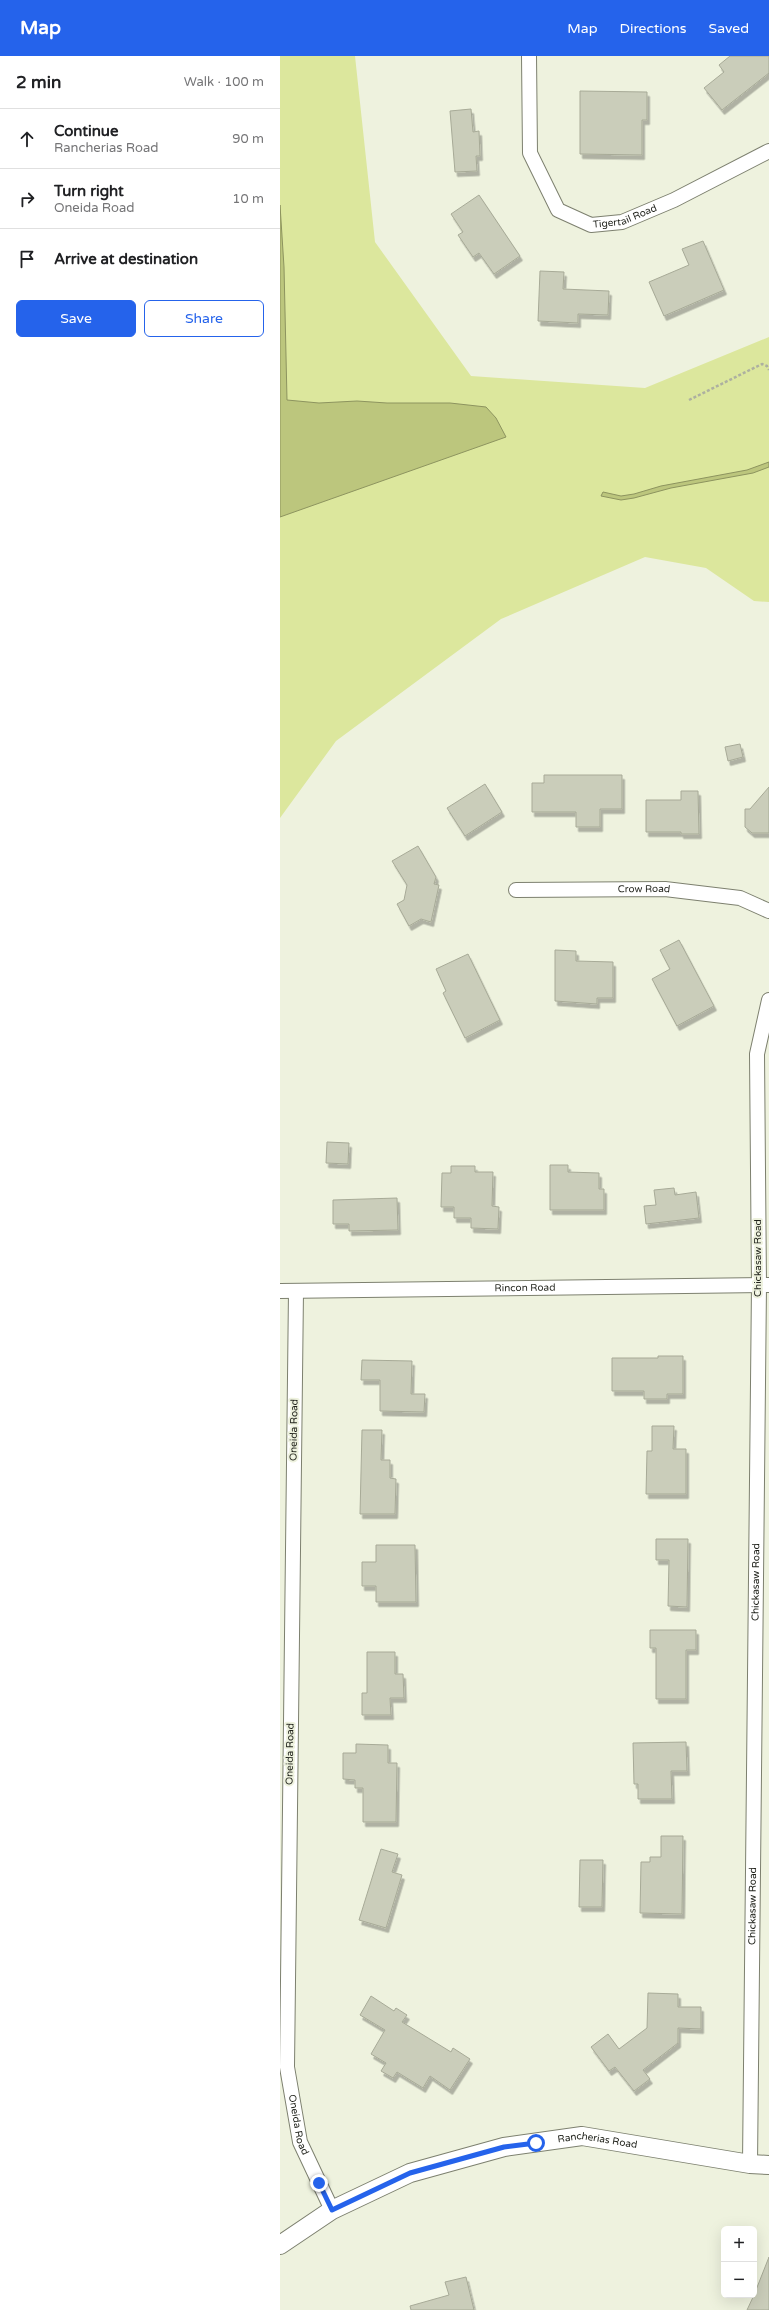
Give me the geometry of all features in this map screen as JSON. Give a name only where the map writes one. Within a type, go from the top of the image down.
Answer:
[{"type":"street","name":"Tigertail Road","points":[[530,56],[530,153],[558,210],[591,225],[622,222],[674,200],[769,151]]},
{"type":"street","name":"Crow Road","points":[[516,890],[665,889],[740,898],[769,911]]},
{"type":"street","name":"Chickasaw Road","points":[[750,2164],[764,1285],[757,1054],[769,1000]]},
{"type":"street","name":"Rincon Road","points":[[280,1290],[764,1285]]},
{"type":"street","name":"Oneida Road","points":[[296,1291],[287,2067],[300,2142],[332,2210]]},
{"type":"street","name":"Rancherias Road","points":[[280,2245],[332,2210],[410,2173],[504,2147],[582,2136],[750,2164],[769,2165]]},
{"type":"path","points":[[689,400],[762,364],[767,366],[769,370]]},
{"type":"shaded area","points":[[280,56],[355,56],[375,242],[471,376],[645,388],[769,337],[769,602],[754,601],[706,568],[645,557],[501,619],[336,741],[280,818]]},
{"type":"shaded area","points":[[280,205],[284,267],[287,400],[319,403],[357,401],[387,403],[450,403],[486,407],[496,418],[506,437],[280,517]]},
{"type":"shaded area","points":[[769,462],[769,467],[753,473],[671,488],[634,498],[621,500],[601,496],[603,492],[621,496],[634,494],[661,486],[747,470]]},
{"type":"building","points":[[730,56],[769,56],[769,73],[722,110],[704,88],[724,72],[719,65]]},
{"type":"building","points":[[580,91],[647,92],[647,120],[642,120],[642,155],[580,154]]},
{"type":"building","points":[[471,109],[473,132],[479,131],[480,156],[476,156],[477,171],[455,172],[450,111]]},
{"type":"building","points":[[479,195],[520,256],[494,274],[479,253],[473,257],[458,235],[463,232],[451,214]]},
{"type":"building","points":[[703,241],[724,290],[664,316],[649,282],[689,265],[682,249]]},
{"type":"building","points":[[540,271],[564,272],[563,289],[609,291],[608,315],[578,314],[578,323],[538,321]]},
{"type":"building","points":[[740,744],[743,757],[728,761],[725,747]]},
{"type":"building","points":[[544,775],[622,775],[622,809],[600,809],[600,827],[576,827],[576,812],[532,812],[532,783],[544,783]]},
{"type":"building","points":[[485,784],[502,812],[465,836],[447,808]]},
{"type":"building","points":[[769,787],[769,833],[752,833],[745,827],[745,809],[750,809]]},
{"type":"building","points":[[681,791],[698,791],[699,834],[681,834],[681,832],[646,832],[646,800],[681,800]]},
{"type":"building","points":[[418,846],[436,877],[434,884],[439,885],[431,922],[421,919],[409,926],[397,904],[404,900],[407,885],[392,861]]},
{"type":"building","points":[[679,940],[714,1006],[677,1026],[652,979],[670,969],[660,950]]},
{"type":"building","points":[[555,950],[576,951],[576,961],[613,962],[613,998],[597,998],[597,1004],[555,1001]]},
{"type":"building","points":[[468,954],[500,1020],[465,1038],[443,993],[446,991],[436,969]]},
{"type":"building","points":[[327,1142],[349,1143],[348,1164],[326,1163]]},
{"type":"building","points":[[550,1165],[568,1165],[568,1172],[599,1173],[599,1189],[604,1189],[604,1210],[550,1210]]},
{"type":"building","points":[[451,1166],[475,1166],[475,1172],[493,1172],[492,1206],[499,1207],[498,1229],[471,1228],[471,1218],[454,1218],[454,1207],[441,1207],[442,1173],[451,1173]]},
{"type":"building","points":[[674,1188],[675,1195],[696,1192],[699,1218],[646,1224],[644,1206],[656,1205],[654,1190]]},
{"type":"building","points":[[397,1198],[398,1230],[349,1231],[349,1224],[333,1224],[333,1200]]},
{"type":"building","points":[[658,1356],[683,1356],[683,1394],[667,1394],[667,1399],[644,1399],[644,1391],[612,1391],[612,1358],[658,1358]]},
{"type":"building","points":[[362,1360],[412,1361],[411,1394],[425,1394],[424,1412],[380,1411],[380,1380],[361,1380]]},
{"type":"building","points":[[652,1426],[674,1426],[673,1449],[686,1449],[686,1494],[646,1494],[647,1451],[652,1451]]},
{"type":"building","points":[[362,1430],[382,1430],[381,1460],[390,1460],[390,1478],[396,1479],[395,1514],[360,1514]]},
{"type":"building","points":[[656,1539],[688,1539],[687,1607],[668,1606],[669,1560],[656,1560]]},
{"type":"building","points":[[376,1545],[415,1545],[416,1602],[376,1602],[376,1586],[362,1586],[362,1562],[376,1562]]},
{"type":"building","points":[[650,1630],[696,1630],[696,1650],[686,1650],[686,1699],[656,1699],[656,1648],[650,1648]]},
{"type":"building","points":[[367,1652],[395,1652],[395,1674],[403,1674],[404,1698],[390,1698],[391,1715],[362,1715],[362,1693],[367,1693]]},
{"type":"building","points":[[686,1742],[687,1771],[671,1771],[672,1799],[638,1799],[638,1784],[634,1784],[633,1743]]},
{"type":"building","points":[[356,1744],[388,1745],[388,1763],[397,1763],[396,1822],[363,1822],[363,1788],[355,1788],[355,1780],[343,1779],[343,1753],[356,1753]]},
{"type":"building","points":[[661,1836],[683,1836],[682,1914],[640,1913],[641,1862],[650,1862],[650,1857],[661,1857]]},
{"type":"building","points":[[381,1849],[398,1854],[392,1872],[402,1875],[386,1928],[359,1920]]},
{"type":"building","points":[[580,1860],[603,1860],[602,1907],[579,1907]]},
{"type":"building","points":[[648,1993],[678,1994],[678,2007],[701,2007],[701,2029],[678,2028],[678,2043],[643,2070],[650,2079],[634,2091],[615,2067],[609,2071],[591,2047],[608,2034],[619,2049],[647,2028]]},
{"type":"building","points":[[371,1996],[394,2011],[396,2008],[407,2015],[402,2022],[451,2052],[453,2048],[470,2059],[450,2090],[430,2076],[423,2088],[397,2072],[393,2078],[381,2071],[386,2063],[371,2054],[385,2030],[360,2015]]},
{"type":"building","points":[[769,2257],[769,2310],[747,2310],[753,2298],[757,2298],[757,2287]]},
{"type":"building","points":[[466,2277],[474,2310],[411,2310],[410,2306],[449,2295],[445,2282]]},
{"type":"route","points":[[319,2183],[332,2210],[410,2173],[504,2147],[536,2143]]}]
